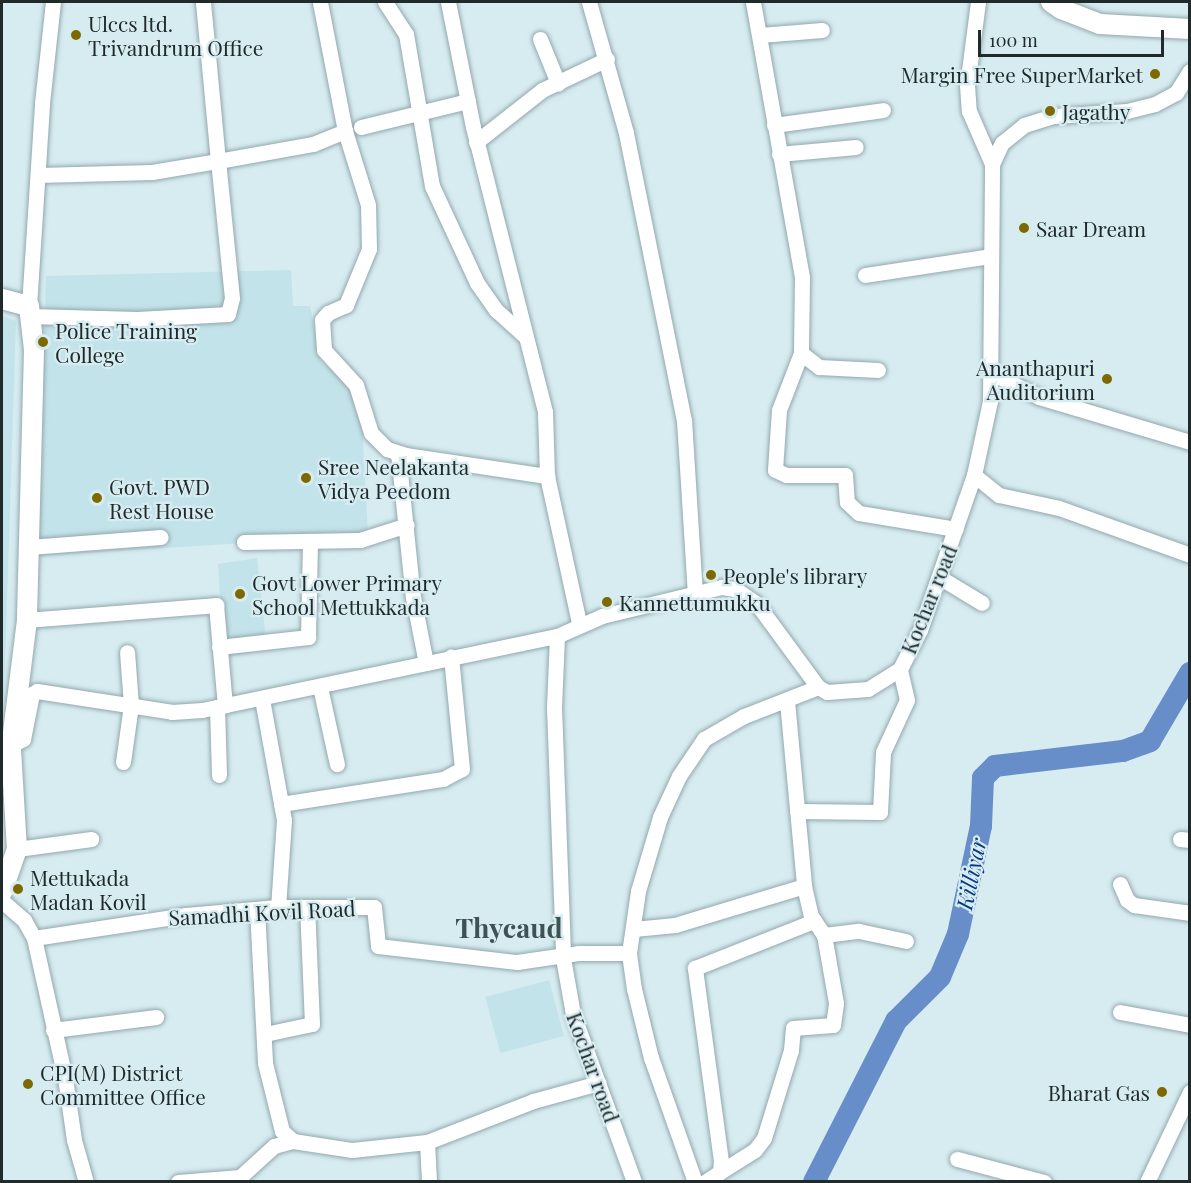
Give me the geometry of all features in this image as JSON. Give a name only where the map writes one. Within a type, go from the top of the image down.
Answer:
[{"type":"main road","points":[[1051,2],[1061,9],[1100,24],[1190,29]]},
{"type":"main road","points":[[2,298],[30,311],[33,421],[27,620],[12,745],[17,849],[2,892]]},
{"type":"street","points":[[53,2],[42,103],[30,311],[137,319],[228,314],[232,298],[203,2]]},
{"type":"street","points":[[320,2],[345,131],[368,205],[369,249],[346,305],[328,313],[322,320],[324,350],[356,385],[378,443],[398,453],[547,476]]},
{"type":"street","points":[[385,2],[406,34],[432,186],[477,283],[496,310],[525,336]]},
{"type":"street","points":[[448,2],[476,142],[545,412],[547,476],[579,623]]},
{"type":"street","points":[[589,2],[608,59],[626,133],[684,420],[695,594]]},
{"type":"street","points":[[753,2],[802,278],[801,352],[779,410],[775,471],[786,475],[844,475],[847,502],[859,513],[956,529]]},
{"type":"street","points":[[978,2],[967,85],[969,111],[992,164]]},
{"type":"street","points":[[760,35],[822,30]]},
{"type":"street","points":[[540,39],[558,82]]},
{"type":"street","points":[[476,142],[518,107],[558,82],[608,59]]},
{"type":"street","points":[[992,164],[1002,143],[1024,125],[1054,116],[1127,111],[1155,104],[1176,93],[1190,71]]},
{"type":"street","points":[[361,127],[468,101]]},
{"type":"street","points":[[774,124],[883,110]]},
{"type":"street","points":[[39,175],[152,172],[313,144],[345,131]]},
{"type":"street","points":[[779,154],[856,147]]},
{"type":"street","name":"Kochar road","points":[[818,687],[828,692],[868,689],[900,669],[920,630],[974,475],[990,401],[992,164]]},
{"type":"street","points":[[865,275],[991,256]]},
{"type":"street","points":[[801,352],[819,367],[878,370]]},
{"type":"street","points":[[990,372],[1038,397],[1190,442]]},
{"type":"street","points":[[398,453],[413,597],[426,663]]},
{"type":"street","points":[[974,475],[999,495],[1059,508],[1190,555]]},
{"type":"street","points":[[244,542],[360,540],[407,525]]},
{"type":"street","points":[[29,547],[161,537]]},
{"type":"street","points":[[219,647],[308,637],[310,542]]},
{"type":"street","points":[[939,577],[982,603]]},
{"type":"street","points":[[12,745],[23,739],[35,692],[172,712],[221,707],[557,636],[579,623],[722,587],[745,594],[818,687],[744,716],[704,739],[679,776],[660,817],[638,891],[629,953],[651,1058],[695,1182]]},
{"type":"street","points":[[27,620],[216,605],[221,707],[219,775]]},
{"type":"street","name":"Kochar road","points":[[557,636],[554,707],[563,958],[573,1014],[634,1182]]},
{"type":"street","points":[[123,762],[131,705],[128,652]]},
{"type":"street","points":[[281,804],[443,779],[462,769],[451,657]]},
{"type":"street","points":[[797,811],[880,812],[883,752],[907,700],[900,669]]},
{"type":"street","points":[[320,687],[337,764]]},
{"type":"street","points":[[262,699],[285,837],[278,907]]},
{"type":"street","points":[[705,1182],[755,1150],[764,1138],[791,1050],[793,1028],[833,1025],[836,1003],[824,935],[814,921],[804,886],[787,701]]},
{"type":"street","points":[[17,849],[92,839]]},
{"type":"street","points":[[1120,884],[1127,900],[1134,905],[1190,913]]},
{"type":"street","points":[[634,928],[675,925],[804,886]]},
{"type":"street","points":[[2,902],[24,920],[34,938],[65,1078],[74,1140],[86,1182]]},
{"type":"street","name":"Samadhi Kovil Road","points":[[34,938],[146,920],[278,907],[374,907],[378,946],[507,961],[563,958]]},
{"type":"street","points":[[265,1034],[312,1024],[307,907]]},
{"type":"street","points":[[257,909],[265,1063],[282,1131],[292,1141]]},
{"type":"street","points":[[720,1172],[695,968],[814,921]]},
{"type":"street","points":[[824,935],[859,931],[906,941]]},
{"type":"street","points":[[563,958],[579,953],[629,953]]},
{"type":"street","points":[[1120,1012],[1190,1025]]},
{"type":"street","points":[[53,1030],[156,1017]]},
{"type":"street","points":[[178,1182],[250,1177],[274,1146],[292,1141],[352,1150],[427,1142],[533,1101],[599,1083]]},
{"type":"street","points":[[1147,1182],[1189,1092]]},
{"type":"street","points":[[427,1142],[429,1182]]},
{"type":"street","points":[[957,1159],[1044,1182]]},
{"type":"shaded area","points":[[291,270],[293,306],[310,306],[321,363],[349,381],[362,421],[368,535],[38,556],[46,276]]},
{"type":"shaded area","points":[[2,316],[16,321],[2,754]]},
{"type":"shaded area","name":"Govt Lower Primary School Mettukkada","points":[[257,558],[267,649],[224,658],[218,564]]},
{"type":"shaded area","points":[[549,980],[564,1036],[500,1053],[485,997]]},
{"type":"waterway","name":"Killiyar","points":[[814,1182],[896,1021],[940,977],[958,934],[981,826],[983,778],[995,766],[1123,751],[1150,741],[1190,673]]},
{"type":"place","name":"Ulccs ltd. Trivandrum Office","points":[[76,35]]},
{"type":"place","name":"Margin Free SuperMarket","points":[[1155,74]]},
{"type":"place","name":"Jagathy","points":[[1050,111]]},
{"type":"place","name":"Saar Dream","points":[[1024,228]]},
{"type":"place","name":"Police Training College","points":[[43,342]]},
{"type":"place","name":"Ananthapuri Auditorium","points":[[1107,379]]},
{"type":"place","name":"Sree Neelakanta Vidya Peedom","points":[[306,478]]},
{"type":"place","name":"Govt. PWD Rest House","points":[[97,498]]},
{"type":"place","name":"People's library","points":[[711,575]]},
{"type":"place","name":"Govt Lower Primary School Mettukkada","points":[[240,594]]},
{"type":"place","name":"Kannettumukku","points":[[607,602]]},
{"type":"place","name":"Mettukada Madan Kovil","points":[[18,889]]},
{"type":"place","name":"CPI(M) District Committee Office","points":[[28,1084]]},
{"type":"place","name":"Bharat Gas","points":[[1162,1092]]},
{"type":"district","name":"Thycaud","points":[[509,928]]}]
